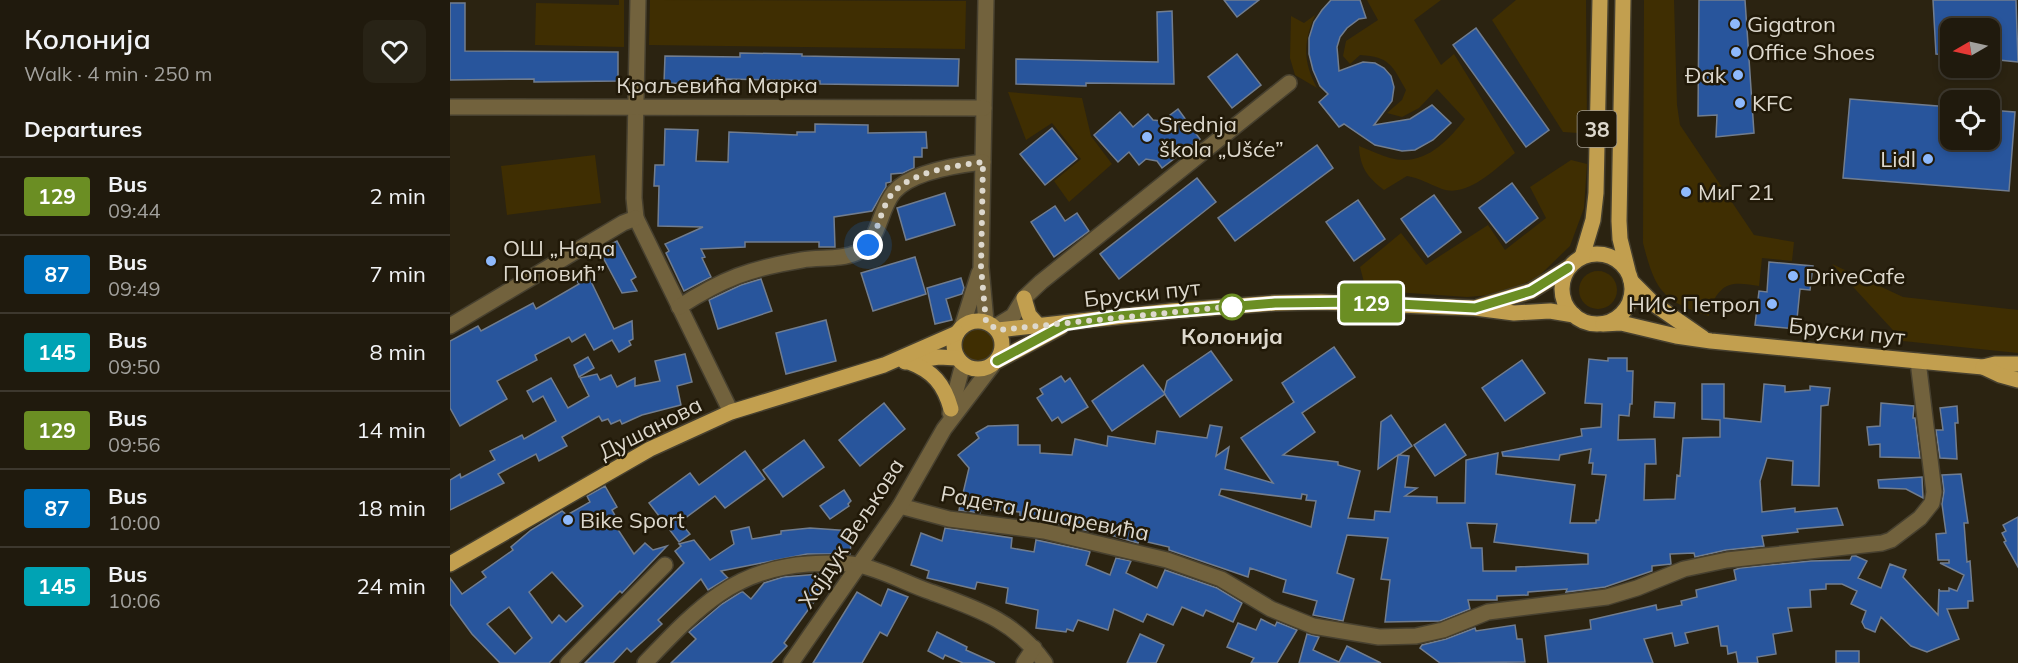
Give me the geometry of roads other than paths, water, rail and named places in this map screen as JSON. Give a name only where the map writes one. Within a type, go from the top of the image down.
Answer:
[{"type":"main road","name":"38","points":[[1582,256],[1593,220],[1596,193],[1600,0]]},
{"type":"main road","name":"38","points":[[1603,324],[1623,313],[1632,292],[1620,239],[1619,221],[1623,0]]},
{"type":"main road","points":[[1603,324],[1582,321],[1567,307],[1562,287],[1568,268],[1582,256],[1605,254],[1618,261],[1630,276]]},
{"type":"main road","name":"Бруски пут","points":[[1475,308],[1531,291],[1568,268]]},
{"type":"main road","name":"Бруски пут","points":[[1630,276],[1654,304],[1708,340]]},
{"type":"main road","points":[[1024,298],[1029,315],[1038,325]]},
{"type":"main road","name":"Бруски пут","points":[[992,325],[1066,324],[1118,316],[1287,303],[1361,302],[1475,308],[1514,313],[1550,311],[1574,315]]},
{"type":"main road","points":[[978,321],[992,325],[1003,345],[1002,354],[994,364],[986,369],[974,370],[960,361],[954,346],[960,330],[978,321]]},
{"type":"main road","name":"Бруски пут","points":[[1603,324],[1621,323],[1676,336],[1708,340],[1918,361],[1983,367],[1995,364],[2018,364]]},
{"type":"main road","name":"Бруски пут","points":[[994,364],[1066,324]]},
{"type":"main road","name":"Душанова","points":[[450,564],[650,449],[731,412],[884,365],[960,330]]},
{"type":"main road","name":"Душанова","points":[[884,365],[939,357],[960,361]]},
{"type":"main road","points":[[909,362],[922,366],[937,378],[947,394],[951,409]]},
{"type":"main road","name":"Бруски пут","points":[[1983,367],[2018,380]]},
{"type":"street","points":[[638,0],[634,198],[636,218],[731,412]]},
{"type":"street","points":[[986,0],[981,267],[992,325]]},
{"type":"street","points":[[992,325],[1000,311],[1024,298],[1288,83]]},
{"type":"street","name":"Краљевића Марка","points":[[450,106],[984,108]]},
{"type":"street","points":[[679,307],[715,284],[747,271],[777,264],[855,254],[868,245],[889,199],[904,183],[933,172],[983,162]]},
{"type":"street","points":[[450,326],[623,223],[636,218]]},
{"type":"street","points":[[960,330],[981,267]]},
{"type":"street","points":[[946,427],[960,361]]},
{"type":"street","name":"Радета Јашаревића","points":[[900,506],[949,519],[1044,531],[1167,560],[1221,579],[1271,609],[1313,626],[1379,637],[1416,636],[1443,630],[1488,612],[1607,597],[1637,588],[1684,568],[1727,560],[1891,540],[1920,518],[1932,503],[1934,492],[1918,361]]},
{"type":"street","points":[[946,427],[994,364]]},
{"type":"street","name":"Хајдук Вељкова","points":[[791,663],[900,506],[946,427]]},
{"type":"street","points":[[645,663],[705,604],[751,575],[800,565],[830,563],[860,565],[985,612],[1006,624],[1034,648],[1045,663]]},
{"type":"street","points":[[568,663],[665,565]]},
{"type":"street","points":[[1024,663],[1034,648]]},
{"type":"place","name":"Gigatron","points":[[1735,24]]},
{"type":"place","name":"Office Shoes","points":[[1736,52]]},
{"type":"place","name":"Đak","points":[[1738,75]]},
{"type":"place","name":"KFC","points":[[1740,103]]},
{"type":"place","name":"Srednja škola „Ušće”","points":[[1147,137]]},
{"type":"place","name":"Lidl","points":[[1928,159]]},
{"type":"place","name":"МиГ 21","points":[[1686,192]]},
{"type":"place","name":"ОШ „Нада Поповић”","points":[[491,261]]},
{"type":"place","name":"DriveCafe","points":[[1793,276]]},
{"type":"place","name":"НИС Петрол","points":[[1772,304]]},
{"type":"place","name":"Колонија","points":[[1232,307]]},
{"type":"place","name":"Bike Sport","points":[[568,520]]}]
